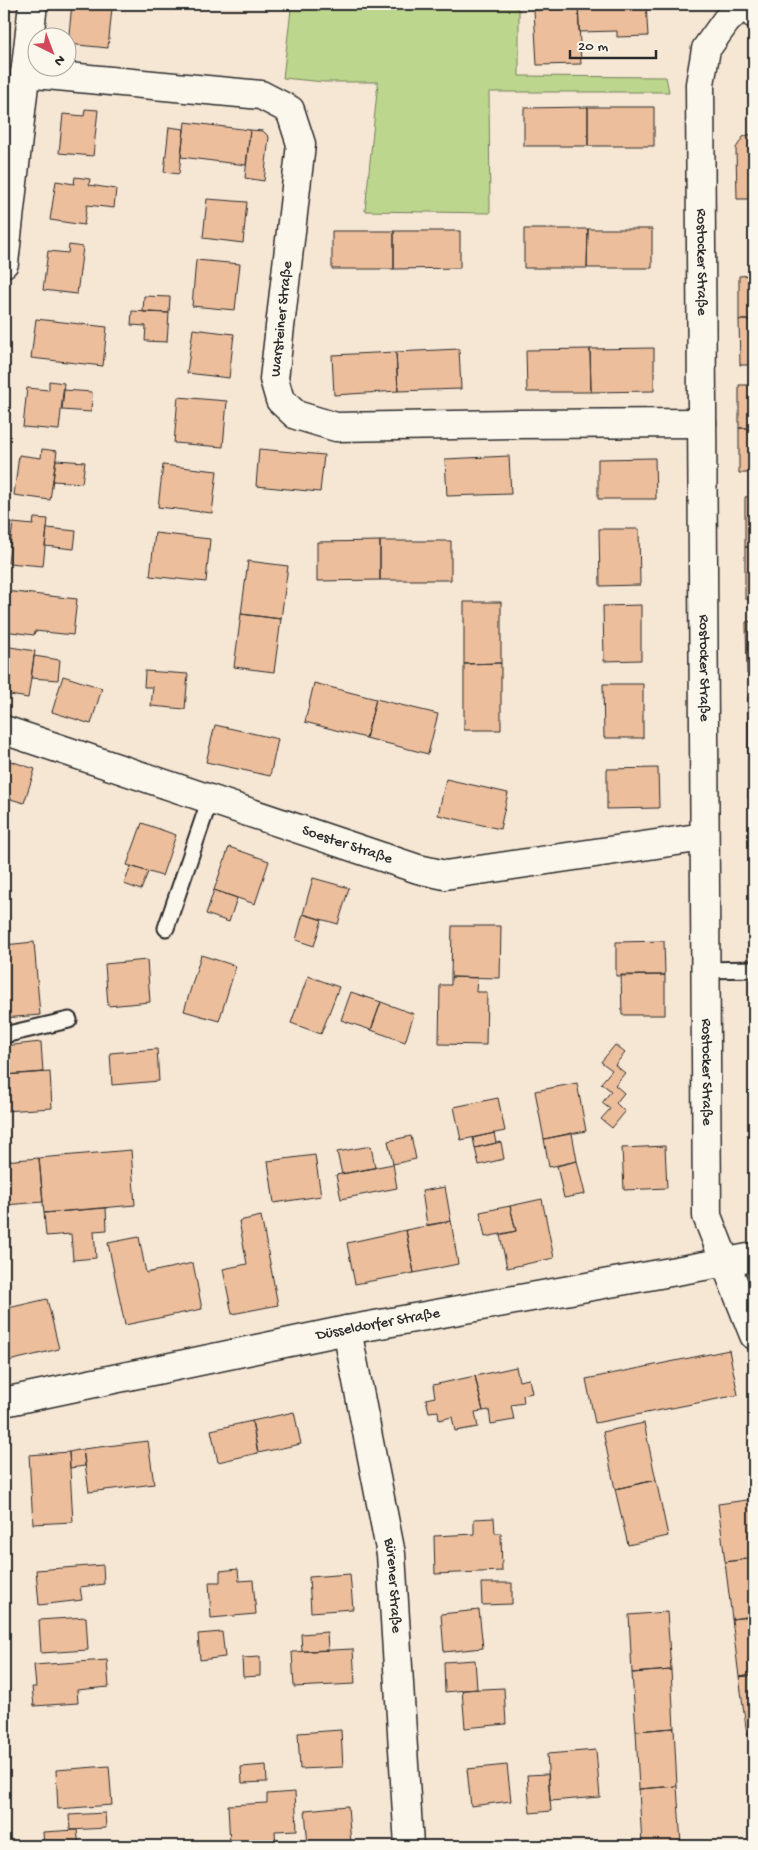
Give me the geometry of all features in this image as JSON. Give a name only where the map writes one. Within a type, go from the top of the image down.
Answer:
[{"type":"street","points":[[4,262],[33,4]]},
{"type":"street","points":[[744,4],[754,14]]},
{"type":"street","name":"Rostocker Straße","points":[[744,4],[726,21],[706,49],[700,84],[704,837],[707,1216],[754,1335]]},
{"type":"street","name":"Warsteiner Straße","points":[[25,72],[261,95],[290,110],[301,144],[274,380],[280,400],[296,415],[336,427],[702,423]]},
{"type":"street","name":"Soester Straße","points":[[4,730],[418,869],[445,875],[704,837]]},
{"type":"street","name":"Düsseldorfer Straße","points":[[4,1402],[347,1330],[725,1264],[754,1257]]},
{"type":"street","name":"Bürener Straße","points":[[347,1330],[391,1554],[409,1846]]},
{"type":"lane","points":[[166,928],[210,799]]},
{"type":"lane","points":[[705,970],[754,970]]},
{"type":"lane","points":[[4,1035],[69,1020]]},
{"type":"green space","points":[[267,4],[512,4],[519,10],[519,76],[666,77],[669,92],[489,92],[490,213],[365,211],[378,82],[324,82],[283,78],[291,9]]},
{"type":"building","points":[[72,4],[112,8],[108,48],[78,45],[78,28],[70,28]]},
{"type":"building","points":[[563,4],[578,4],[581,64],[537,65],[534,10],[563,9]]},
{"type":"building","points":[[578,4],[646,4],[648,36],[617,37],[617,31],[579,32]]},
{"type":"building","points":[[588,107],[654,107],[654,146],[588,146]]},
{"type":"building","points":[[588,107],[588,146],[524,146],[524,108]]},
{"type":"building","points":[[85,109],[98,110],[93,156],[59,153],[63,114],[84,116]]},
{"type":"building","points":[[185,122],[250,130],[246,165],[181,157]]},
{"type":"building","points":[[169,127],[184,129],[179,174],[164,172]]},
{"type":"building","points":[[250,130],[263,131],[269,137],[264,181],[245,178]]},
{"type":"building","points":[[754,133],[754,199],[737,199],[736,148],[743,137]]},
{"type":"building","points":[[75,177],[90,179],[89,185],[116,189],[114,208],[87,205],[84,225],[50,220],[56,181],[74,184]]},
{"type":"building","points":[[207,199],[247,202],[243,243],[203,238]]},
{"type":"building","points":[[524,229],[588,229],[587,268],[524,268]]},
{"type":"building","points":[[588,229],[652,229],[652,268],[587,268]]},
{"type":"building","points":[[332,231],[394,231],[394,269],[332,269]]},
{"type":"building","points":[[394,231],[460,231],[460,268],[394,269]]},
{"type":"building","points":[[69,245],[83,247],[77,294],[43,290],[48,251],[68,253]]},
{"type":"building","points":[[196,260],[240,264],[235,310],[192,306]]},
{"type":"building","points":[[754,275],[754,320],[739,320],[739,276]]},
{"type":"building","points":[[144,296],[170,297],[169,313],[143,312]]},
{"type":"building","points":[[132,311],[169,313],[167,342],[145,341],[146,326],[131,325]]},
{"type":"building","points":[[36,319],[107,327],[103,366],[31,358]]},
{"type":"building","points":[[739,320],[754,320],[754,365],[740,365]]},
{"type":"building","points":[[193,329],[234,334],[229,378],[187,373]]},
{"type":"building","points":[[654,348],[654,391],[591,392],[590,349]]},
{"type":"building","points":[[459,349],[461,389],[398,391],[396,352]]},
{"type":"building","points":[[590,349],[591,392],[527,392],[526,350]]},
{"type":"building","points":[[396,352],[398,391],[334,395],[332,355]]},
{"type":"building","points":[[49,381],[64,383],[59,430],[23,427],[27,388],[49,390]]},
{"type":"building","points":[[739,385],[754,385],[754,428],[739,428]]},
{"type":"building","points":[[64,390],[92,392],[91,412],[62,410]]},
{"type":"building","points":[[178,397],[227,401],[223,447],[174,443]]},
{"type":"building","points":[[739,428],[754,428],[754,473],[739,473]]},
{"type":"building","points":[[42,449],[57,451],[50,500],[14,495],[19,455],[41,458]]},
{"type":"building","points":[[259,449],[324,455],[320,492],[256,486]]},
{"type":"building","points":[[509,456],[511,494],[447,496],[445,459]]},
{"type":"building","points":[[655,458],[656,499],[598,499],[598,459]]},
{"type":"building","points":[[56,460],[85,462],[82,483],[53,481]]},
{"type":"building","points":[[163,465],[217,471],[212,513],[158,507]]},
{"type":"building","points":[[754,496],[754,547],[745,547],[745,497]]},
{"type":"building","points":[[34,518],[48,519],[43,566],[8,563],[13,523],[33,525]]},
{"type":"building","points":[[47,528],[76,531],[74,549],[45,546]]},
{"type":"building","points":[[599,529],[639,529],[640,585],[600,586]]},
{"type":"building","points":[[155,533],[210,539],[206,582],[150,576]]},
{"type":"building","points":[[380,541],[451,541],[451,580],[380,580]]},
{"type":"building","points":[[380,541],[380,580],[317,581],[317,542]]},
{"type":"building","points":[[745,547],[754,547],[754,599],[745,599]]},
{"type":"building","points":[[248,561],[288,566],[281,619],[241,614]]},
{"type":"building","points":[[5,591],[77,599],[73,635],[35,631],[34,635],[4,631]]},
{"type":"building","points":[[464,602],[501,602],[501,663],[464,664]]},
{"type":"building","points":[[641,605],[641,660],[604,661],[603,606]]},
{"type":"building","points":[[241,614],[281,619],[274,672],[234,667]]},
{"type":"building","points":[[754,621],[754,674],[747,674],[746,622]]},
{"type":"building","points":[[4,646],[35,651],[28,698],[4,694]]},
{"type":"building","points":[[34,656],[60,660],[58,680],[31,678]]},
{"type":"building","points":[[501,663],[501,730],[464,730],[464,664]]},
{"type":"building","points":[[145,671],[188,674],[185,709],[151,706],[153,687],[144,687]]},
{"type":"building","points":[[63,676],[102,688],[91,724],[52,712]]},
{"type":"building","points":[[314,683],[376,699],[366,738],[305,722]]},
{"type":"building","points":[[603,684],[643,684],[643,738],[604,738]]},
{"type":"building","points":[[748,697],[754,697],[754,748],[748,748]]},
{"type":"building","points":[[376,699],[438,714],[428,754],[366,738]]},
{"type":"building","points":[[215,725],[278,739],[270,776],[206,762]]},
{"type":"building","points":[[748,748],[754,748],[754,798],[748,798]]},
{"type":"building","points":[[4,759],[35,769],[24,803],[4,797]]},
{"type":"building","points":[[658,768],[659,808],[607,809],[607,769]]},
{"type":"building","points":[[446,779],[508,793],[500,829],[438,815]]},
{"type":"building","points":[[750,821],[754,821],[754,880],[751,880]]},
{"type":"building","points":[[142,823],[176,835],[162,876],[127,865]]},
{"type":"building","points":[[229,847],[269,861],[255,904],[214,890]]},
{"type":"building","points":[[131,866],[148,872],[141,890],[124,884]]},
{"type":"building","points":[[313,878],[349,888],[338,924],[303,914]]},
{"type":"building","points":[[214,890],[237,898],[229,922],[206,914]]},
{"type":"building","points":[[750,901],[754,901],[754,962],[750,962]]},
{"type":"building","points":[[303,914],[322,920],[314,946],[296,940]]},
{"type":"building","points":[[452,926],[501,926],[500,978],[451,977]]},
{"type":"building","points":[[664,941],[665,975],[616,976],[616,942]]},
{"type":"building","points":[[34,942],[40,1015],[4,1018],[4,945]]},
{"type":"building","points":[[201,955],[236,966],[219,1021],[184,1011]]},
{"type":"building","points":[[147,960],[150,1002],[108,1006],[105,964]]},
{"type":"building","points":[[621,975],[665,975],[665,1015],[622,1015]]},
{"type":"building","points":[[308,976],[339,987],[321,1034],[291,1023]]},
{"type":"building","points":[[451,977],[477,978],[476,992],[487,992],[486,1045],[439,1044],[440,985],[451,985]]},
{"type":"building","points":[[351,992],[381,1002],[371,1030],[341,1020]]},
{"type":"building","points":[[381,1002],[414,1014],[405,1042],[371,1030]]},
{"type":"building","points":[[41,1042],[43,1072],[4,1075],[4,1046]]},
{"type":"building","points":[[615,1045],[625,1053],[615,1065],[625,1073],[615,1085],[624,1093],[616,1103],[625,1112],[612,1128],[601,1119],[610,1109],[602,1103],[611,1091],[601,1083],[612,1070],[601,1062]]},
{"type":"building","points":[[157,1049],[159,1081],[112,1085],[110,1053]]},
{"type":"building","points":[[50,1072],[52,1108],[4,1111],[4,1075]]},
{"type":"building","points":[[751,1078],[754,1078],[754,1130],[752,1130]]},
{"type":"building","points":[[577,1083],[586,1131],[544,1139],[535,1091]]},
{"type":"building","points":[[498,1098],[505,1131],[461,1140],[454,1107]]},
{"type":"building","points":[[752,1130],[754,1130],[754,1180]]},
{"type":"building","points":[[494,1133],[496,1143],[475,1148],[473,1138]]},
{"type":"building","points":[[572,1133],[577,1161],[549,1167],[544,1139]]},
{"type":"building","points":[[411,1136],[416,1159],[393,1164],[388,1141]]},
{"type":"building","points":[[501,1142],[504,1159],[479,1165],[475,1148]]},
{"type":"building","points":[[371,1146],[375,1168],[342,1174],[337,1152]]},
{"type":"building","points":[[665,1146],[667,1188],[624,1190],[622,1148]]},
{"type":"building","points":[[131,1150],[135,1205],[44,1213],[39,1158]]},
{"type":"building","points":[[315,1155],[321,1196],[274,1203],[268,1161]]},
{"type":"building","points":[[39,1158],[43,1202],[4,1205],[4,1161]]},
{"type":"building","points":[[577,1161],[585,1194],[564,1198],[557,1166]]},
{"type":"building","points":[[393,1164],[397,1188],[341,1199],[336,1175]]},
{"type":"building","points":[[445,1187],[451,1221],[427,1225],[422,1191]]},
{"type":"building","points":[[542,1199],[554,1258],[507,1268],[500,1235],[516,1231],[510,1206]]},
{"type":"building","points":[[510,1206],[516,1231],[485,1237],[480,1212]]},
{"type":"building","points":[[106,1208],[107,1230],[94,1231],[96,1258],[73,1260],[71,1234],[46,1236],[44,1213]]},
{"type":"building","points":[[261,1216],[278,1305],[232,1314],[223,1269],[247,1264],[239,1221]]},
{"type":"building","points":[[451,1221],[458,1264],[414,1273],[406,1230]]},
{"type":"building","points":[[406,1230],[414,1273],[355,1284],[347,1243]]},
{"type":"building","points":[[139,1237],[146,1273],[193,1263],[202,1309],[125,1325],[108,1243]]},
{"type":"building","points":[[47,1299],[59,1349],[9,1361],[4,1341],[4,1309]]},
{"type":"building","points":[[729,1350],[738,1395],[595,1423],[586,1379]]},
{"type":"building","points":[[516,1367],[519,1381],[529,1379],[532,1393],[523,1395],[524,1403],[511,1405],[514,1420],[491,1424],[489,1410],[483,1411],[475,1376]]},
{"type":"building","points":[[475,1376],[483,1411],[475,1412],[478,1427],[455,1431],[452,1417],[439,1420],[438,1411],[429,1412],[426,1399],[435,1397],[433,1385]]},
{"type":"building","points":[[294,1412],[301,1444],[258,1453],[252,1421]]},
{"type":"building","points":[[252,1421],[258,1453],[218,1462],[211,1430]]},
{"type":"building","points":[[644,1423],[656,1480],[615,1489],[603,1432]]},
{"type":"building","points":[[148,1441],[154,1484],[89,1492],[83,1449]]},
{"type":"building","points":[[83,1449],[85,1466],[70,1468],[69,1452]]},
{"type":"building","points":[[69,1452],[73,1522],[33,1524],[29,1455]]},
{"type":"building","points":[[656,1480],[668,1536],[628,1545],[615,1489]]},
{"type":"building","points":[[754,1499],[754,1558],[725,1562],[718,1504]]},
{"type":"building","points":[[494,1518],[495,1533],[501,1533],[502,1571],[435,1574],[434,1536],[474,1534],[474,1519]]},
{"type":"building","points":[[754,1558],[754,1616],[732,1619],[725,1562]]},
{"type":"building","points":[[103,1565],[104,1584],[80,1587],[82,1600],[39,1605],[36,1570]]},
{"type":"building","points":[[238,1569],[239,1581],[253,1580],[256,1614],[211,1618],[209,1582],[220,1582],[220,1571]]},
{"type":"building","points":[[350,1574],[353,1609],[311,1612],[309,1577]]},
{"type":"building","points":[[481,1583],[512,1583],[512,1604],[482,1605]]},
{"type":"building","points":[[479,1610],[483,1648],[444,1652],[441,1614]]},
{"type":"building","points":[[667,1612],[671,1670],[632,1673],[629,1615]]},
{"type":"building","points":[[754,1616],[754,1675],[739,1677],[732,1619]]},
{"type":"building","points":[[86,1617],[88,1650],[41,1653],[39,1620]]},
{"type":"building","points":[[222,1632],[225,1657],[200,1660],[198,1634]]},
{"type":"building","points":[[327,1632],[328,1650],[302,1651],[301,1634]]},
{"type":"building","points":[[353,1649],[355,1684],[294,1687],[292,1652]]},
{"type":"building","points":[[260,1657],[260,1676],[243,1677],[242,1658]]},
{"type":"building","points":[[107,1660],[109,1687],[77,1690],[78,1703],[34,1706],[32,1687],[36,1687],[34,1665]]},
{"type":"building","points":[[475,1660],[477,1689],[445,1692],[444,1662]]},
{"type":"building","points":[[671,1670],[674,1728],[636,1731],[632,1673]]},
{"type":"building","points":[[754,1675],[754,1733],[747,1734],[739,1677]]},
{"type":"building","points":[[504,1688],[506,1724],[465,1728],[462,1690]]},
{"type":"building","points":[[674,1728],[677,1786],[639,1789],[636,1731]]},
{"type":"building","points":[[341,1730],[343,1767],[300,1769],[298,1733]]},
{"type":"building","points":[[596,1750],[600,1797],[550,1801],[547,1754]]},
{"type":"building","points":[[266,1765],[267,1782],[242,1783],[241,1767]]},
{"type":"building","points":[[507,1765],[511,1801],[471,1806],[467,1769]]},
{"type":"building","points":[[109,1766],[112,1805],[58,1809],[56,1770]]},
{"type":"building","points":[[548,1774],[551,1811],[530,1813],[527,1775]]},
{"type":"building","points":[[677,1786],[681,1844],[642,1846],[639,1789]]},
{"type":"building","points":[[295,1792],[297,1830],[275,1831],[276,1846],[230,1846],[228,1805],[267,1803],[267,1794]]},
{"type":"building","points":[[348,1806],[351,1844],[308,1846],[305,1810]]},
{"type":"building","points":[[105,1813],[106,1828],[70,1830],[69,1815]]},
{"type":"building","points":[[77,1830],[79,1846],[44,1846],[43,1832]]},
{"type":"building","points":[[500,1843],[500,1846],[465,1846]]}]
